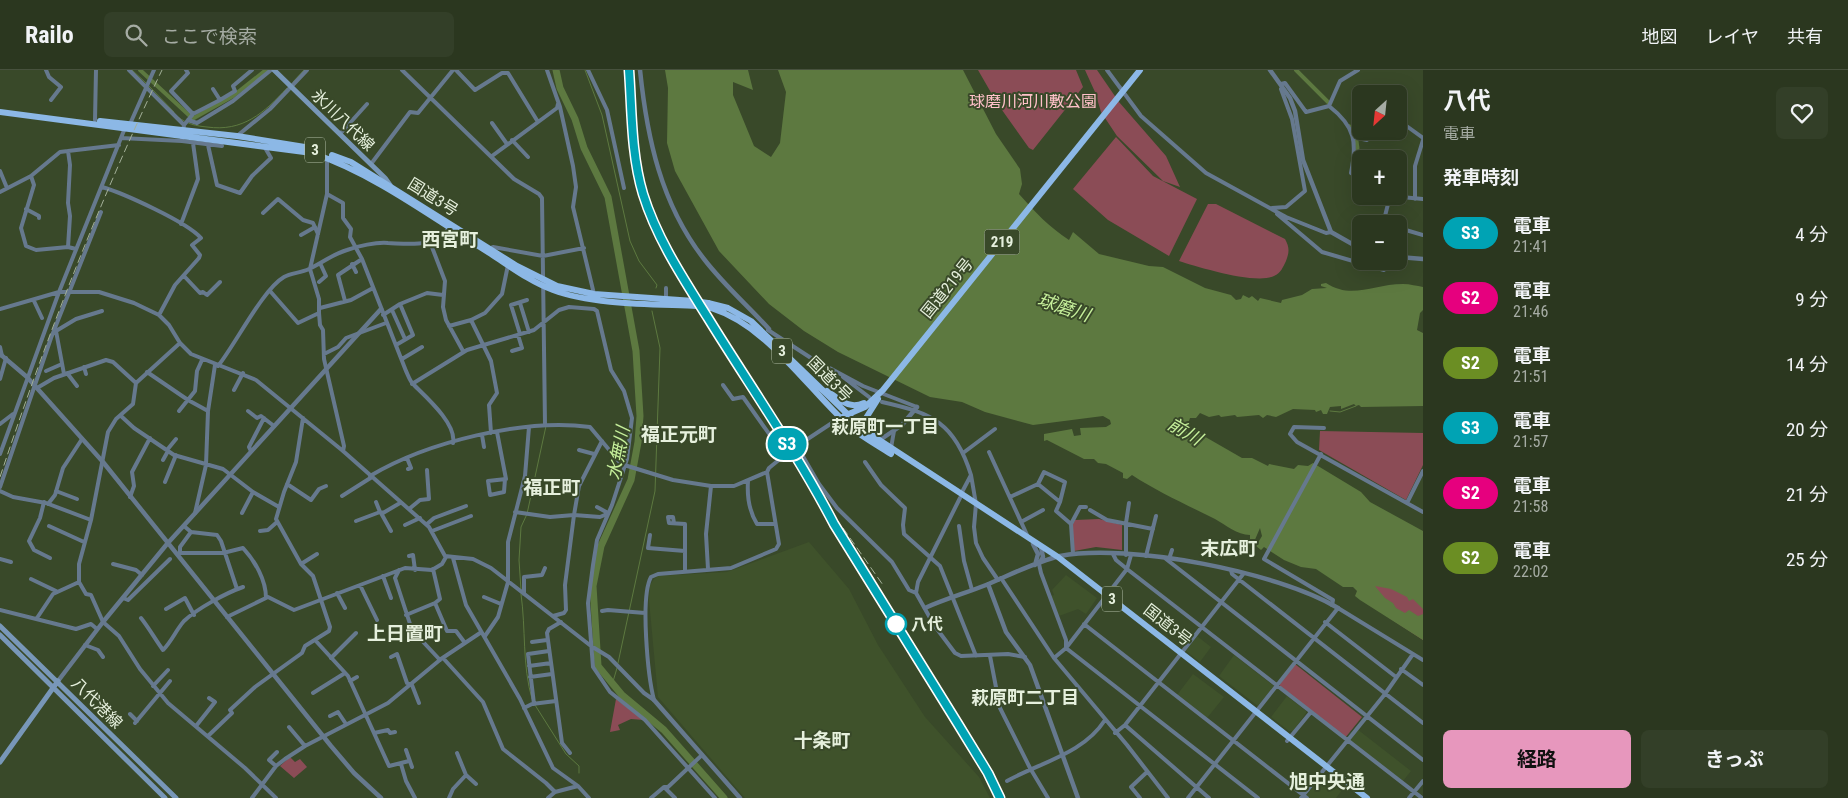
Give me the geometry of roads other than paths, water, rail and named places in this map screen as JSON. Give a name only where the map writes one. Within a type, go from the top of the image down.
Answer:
[{"type":"highway","name":"国道219号","points":[[844,416],[882,392],[1140,70]]},
{"type":"highway","name":"国道3号","points":[[0,107],[128,126]]},
{"type":"highway","name":"国道3号","points":[[0,112],[128,126],[187,125],[237,136],[300,145],[351,162],[508,265],[542,283],[576,297],[596,296],[709,305],[740,314],[766,331],[844,416],[850,427],[891,449],[960,496]]},
{"type":"highway","name":"国道3号","points":[[187,125],[262,144],[296,149],[327,158],[378,178]]},
{"type":"highway","name":"国道3号","points":[[450,227],[491,248],[542,283]]},
{"type":"highway","name":"国道3号","points":[[636,300],[666,299],[695,304]]},
{"type":"highway","name":"国道3号","points":[[709,305],[753,330],[844,416]]},
{"type":"highway","points":[[813,382],[846,405],[857,406],[872,399]]},
{"type":"highway","points":[[877,442],[866,418],[882,392]]},
{"type":"highway","name":"国道3号","points":[[877,442],[1056,558],[1289,740],[1367,798]]},
{"type":"highway","name":"国道3号","points":[[976,506],[1028,537],[1039,547]]},
{"type":"highway","name":"国道3号","points":[[1325,767],[1362,798]]},
{"type":"main road","name":"氷川八代線","points":[[273,70],[370,164],[378,178]]},
{"type":"main road","name":"八代港線","points":[[0,626],[176,798]]},
{"type":"main road","name":"八代港線","points":[[0,635],[166,798]]},
{"type":"main road","points":[[0,762],[58,682]]},
{"type":"street","points":[[46,70],[61,87],[51,100]]},
{"type":"street","points":[[95,120],[96,70]]},
{"type":"street","points":[[129,70],[148,83],[187,125]]},
{"type":"street","points":[[0,454],[27,376],[76,249],[121,138],[154,70]]},
{"type":"street","points":[[181,224],[198,179],[193,143],[187,125],[171,92],[188,73],[186,70]]},
{"type":"street","points":[[187,125],[235,91],[233,86],[252,70]]},
{"type":"street","points":[[121,138],[197,122],[233,101],[273,70]]},
{"type":"street","points":[[237,136],[270,109],[308,70]]},
{"type":"street","points":[[402,70],[514,179],[540,194],[543,203],[542,283],[546,424]]},
{"type":"street","points":[[370,164],[410,112],[418,113],[455,70],[475,90],[502,73],[508,73],[538,122]]},
{"type":"street","points":[[547,70],[558,102],[576,187],[573,207],[596,296]]},
{"type":"street","points":[[588,70],[607,110],[624,188]]},
{"type":"street","points":[[640,70],[647,126],[657,169],[680,223],[715,273],[766,331],[840,374],[882,392],[934,418],[944,425],[956,438],[972,475],[976,506],[974,527],[976,543],[983,558],[1000,579],[1054,658],[1127,745],[1168,798]]},
{"type":"street","points":[[1107,70],[1141,116],[1195,164],[1218,181],[1270,208],[1326,233],[1331,232],[1352,244]]},
{"type":"street","points":[[1270,70],[1281,84],[1295,111],[1303,160],[1331,232]]},
{"type":"street","points":[[1329,106],[1340,81],[1358,70]]},
{"type":"street","points":[[1270,208],[1286,207],[1305,191],[1288,102],[1275,76]]},
{"type":"street","points":[[1281,84],[1285,83],[1290,88],[1306,112],[1329,106]]},
{"type":"street","points":[[213,89],[220,100]]},
{"type":"street","points":[[492,156],[557,108],[558,102]]},
{"type":"street","points":[[340,134],[367,104]]},
{"type":"street","points":[[1329,106],[1352,132]]},
{"type":"street","points":[[492,123],[507,144]]},
{"type":"street","points":[[1408,127],[1423,139],[1416,166],[1415,198]]},
{"type":"street","points":[[512,140],[528,157]]},
{"type":"street","points":[[193,143],[222,146]]},
{"type":"street","points":[[208,145],[217,185],[240,192],[252,176],[271,158],[262,144]]},
{"type":"street","points":[[0,192],[31,176],[60,152],[118,145]]},
{"type":"street","points":[[68,150],[70,165],[67,180],[70,216],[68,247]]},
{"type":"street","points":[[327,158],[327,194],[324,199],[310,269],[319,299],[320,325],[323,330],[326,367],[344,446],[343,451]]},
{"type":"street","points":[[0,171],[7,188]]},
{"type":"street","points":[[31,176],[34,185],[21,228],[26,246],[36,250],[68,247],[76,249]]},
{"type":"street","points":[[102,187],[124,195],[181,224],[201,238],[192,245],[200,255],[199,258],[175,285],[159,315]]},
{"type":"street","points":[[327,194],[343,203],[343,218],[351,228],[350,237],[362,259],[383,316],[412,384],[444,416],[453,437],[453,443]]},
{"type":"street","points":[[1385,215],[1390,196],[1423,199]]},
{"type":"street","points":[[263,213],[278,199],[303,220],[314,223],[318,234]]},
{"type":"street","points":[[1270,208],[1322,252],[1352,261]]},
{"type":"street","points":[[26,209],[39,216],[39,218]]},
{"type":"street","points":[[0,498],[0,489],[69,291],[101,212]]},
{"type":"street","points":[[301,235],[315,227]]},
{"type":"street","points":[[195,514],[206,465],[208,410],[217,366],[270,291],[284,277],[310,269],[346,250],[386,242],[405,245],[430,242],[444,235],[450,227]]},
{"type":"street","points":[[1407,230],[1423,235]]},
{"type":"street","points":[[430,242],[445,281],[443,307],[449,326],[463,351]]},
{"type":"street","points":[[491,248],[543,256],[584,248]]},
{"type":"street","points":[[1407,258],[1423,260]]},
{"type":"street","points":[[345,301],[338,274],[362,259]]},
{"type":"street","points":[[319,282],[326,276],[320,263]]},
{"type":"street","points":[[352,264],[356,272]]},
{"type":"street","points":[[449,326],[471,320],[485,313],[502,294],[508,265]]},
{"type":"street","points":[[184,276],[200,293],[203,292],[207,295],[220,282]]},
{"type":"street","points":[[270,291],[298,323],[319,310],[373,288]]},
{"type":"street","points":[[666,288],[666,299]]},
{"type":"street","points":[[0,309],[35,303],[59,292],[99,292],[134,303],[159,315],[180,343],[202,360],[243,374],[268,388],[343,451],[400,503],[427,524],[446,557]]},
{"type":"street","points":[[383,316],[400,304],[427,293],[443,295]]},
{"type":"street","points":[[512,351],[522,348],[511,305],[527,300]]},
{"type":"street","points":[[35,303],[42,318]]},
{"type":"street","points":[[520,303],[529,332]]},
{"type":"street","points":[[396,345],[413,335],[400,304]]},
{"type":"street","points":[[412,384],[463,351],[529,332],[553,314],[569,307],[594,308],[597,311],[611,370],[624,391],[632,418],[631,441],[626,466],[597,540],[590,587],[592,668],[610,692],[645,720],[715,798]]},
{"type":"street","points":[[58,682],[103,622],[167,544],[381,308]]},
{"type":"street","points":[[392,310],[405,339]]},
{"type":"street","points":[[77,386],[66,374],[62,364],[56,331],[76,319],[102,311]]},
{"type":"street","points":[[471,320],[491,360],[496,388],[496,396],[489,405],[491,433]]},
{"type":"street","points":[[324,354],[338,347],[346,338],[386,323]]},
{"type":"street","points":[[180,343],[136,383],[134,404],[108,432],[91,520],[79,564],[79,582],[86,594],[91,595],[103,622],[119,636],[153,686],[161,692],[176,711],[245,768],[276,798]]},
{"type":"street","points":[[0,347],[3,356],[0,379]]},
{"type":"street","points":[[402,359],[422,347]]},
{"type":"street","points":[[3,356],[27,376],[103,462],[323,736],[354,773],[381,798]]},
{"type":"street","points":[[36,386],[106,360],[113,362],[136,383]]},
{"type":"street","points":[[179,411],[195,391],[197,371],[202,360]]},
{"type":"street","points":[[46,371],[62,364]]},
{"type":"street","points":[[84,367],[86,374]]},
{"type":"street","points":[[147,372],[188,400],[208,410]]},
{"type":"street","points":[[234,390],[243,374]]},
{"type":"street","points":[[840,374],[872,399]]},
{"type":"street","points":[[723,385],[733,399],[743,397],[784,455]]},
{"type":"street","points":[[882,402],[916,408]]},
{"type":"street","points":[[877,442],[894,430],[916,408]]},
{"type":"street","points":[[248,411],[257,418],[261,416],[274,426]]},
{"type":"street","points":[[0,424],[13,414]]},
{"type":"street","points":[[121,416],[167,450],[176,455],[223,469],[253,492],[279,507]]},
{"type":"street","points":[[342,496],[390,464],[407,458],[482,435],[546,424],[590,427],[621,464],[638,470],[711,486],[734,486],[767,472],[772,464],[796,446],[844,416]]},
{"type":"street","points":[[250,451],[248,447],[264,418]]},
{"type":"street","points":[[208,736],[232,713],[230,710],[235,705],[315,640],[329,631],[330,627],[313,576],[301,564],[277,522],[279,507],[286,484],[296,462],[303,418]]},
{"type":"street","points":[[485,636],[493,626],[508,582],[508,542],[525,476],[529,427]]},
{"type":"street","points":[[1324,428],[1294,427],[1290,434],[1297,442],[1423,512]]},
{"type":"street","points":[[963,453],[995,429]]},
{"type":"street","points":[[891,449],[894,430]]},
{"type":"street","points":[[497,432],[505,479],[504,492],[490,495],[488,481],[505,479]]},
{"type":"street","points":[[482,435],[484,447]]},
{"type":"street","points":[[130,497],[134,486],[132,472],[150,438]]},
{"type":"street","points":[[163,460],[167,450],[176,438]]},
{"type":"street","points":[[50,558],[34,550],[29,541],[46,503],[56,491],[63,468],[82,440]]},
{"type":"street","points":[[553,616],[564,613],[566,610],[565,585],[579,486],[602,441]]},
{"type":"street","points":[[796,446],[819,484],[837,508],[874,542],[892,562],[909,590],[916,593],[937,629],[955,653],[961,656],[1008,654],[1026,657]]},
{"type":"street","points":[[579,450],[594,454]]},
{"type":"street","points":[[989,452],[1028,537]]},
{"type":"street","points":[[1321,454],[1264,559],[1324,593],[1333,600],[1332,604]]},
{"type":"street","points":[[165,482],[176,455]]},
{"type":"street","points":[[407,458],[411,468],[408,469]]},
{"type":"street","points":[[864,462],[881,484],[905,508],[904,534],[940,566],[976,656]]},
{"type":"street","points":[[409,510],[420,500],[429,500],[427,470]]},
{"type":"street","points":[[1407,503],[1423,471]]},
{"type":"street","points":[[654,700],[650,685],[645,613],[648,583],[651,577],[658,574],[737,566],[757,555],[776,548],[779,544],[767,472]]},
{"type":"street","points":[[1010,497],[1038,484],[1044,472],[1065,482],[1056,510],[1071,524]]},
{"type":"street","points":[[916,593],[930,557],[972,475]]},
{"type":"street","points":[[748,481],[749,505],[757,524],[775,524]]},
{"type":"street","points":[[1417,482],[1423,484]]},
{"type":"street","points":[[286,484],[311,500],[319,489],[326,486]]},
{"type":"street","points":[[1038,484],[1060,502]]},
{"type":"street","points":[[708,569],[706,534],[711,486]]},
{"type":"street","points":[[0,489],[13,497],[46,503],[91,520]]},
{"type":"street","points":[[56,491],[77,499]]},
{"type":"street","points":[[242,513],[253,492]]},
{"type":"street","points":[[376,502],[390,531]]},
{"type":"street","points":[[356,520],[400,503]]},
{"type":"street","points":[[1054,658],[1066,648],[1127,569],[1129,555],[1126,524],[1129,503]]},
{"type":"street","points":[[427,524],[445,513],[466,506]]},
{"type":"street","points":[[597,507],[608,513]]},
{"type":"street","points":[[1073,554],[1071,524],[1080,507],[1086,507]]},
{"type":"street","points":[[1020,522],[1043,510]]},
{"type":"street","points":[[1090,510],[1107,520],[1153,529]]},
{"type":"street","points":[[515,512],[527,515],[600,517],[608,513]]},
{"type":"street","points":[[432,531],[471,516]]},
{"type":"street","points":[[1146,556],[1156,516]]},
{"type":"street","points":[[405,525],[420,518]]},
{"type":"street","points":[[260,531],[268,530],[277,522]]},
{"type":"street","points":[[674,523],[685,524],[685,572]]},
{"type":"street","points":[[49,526],[84,542]]},
{"type":"street","points":[[184,526],[191,532],[216,535],[220,540],[237,589]]},
{"type":"street","points":[[959,526],[964,561],[972,590]]},
{"type":"street","points":[[191,532],[180,547],[180,553],[223,553],[240,548],[245,550],[266,587],[266,598]]},
{"type":"street","points":[[650,535],[648,548],[685,551]]},
{"type":"street","points":[[1037,565],[1043,557],[1039,547]]},
{"type":"street","points":[[1039,547],[1037,565],[1066,640],[1066,648]]},
{"type":"street","points":[[1168,559],[1172,550]]},
{"type":"street","points":[[301,564],[317,554]]},
{"type":"street","points":[[925,608],[1056,558],[1073,554],[1146,556],[1231,570],[1274,581],[1332,604],[1423,660]]},
{"type":"street","points":[[1113,554],[1116,560],[1127,569],[1422,798]]},
{"type":"street","points":[[409,556],[413,555],[415,570]]},
{"type":"street","points":[[446,557],[473,559],[482,562],[592,647],[602,652],[654,700],[699,757],[740,798]]},
{"type":"street","points":[[228,617],[268,597],[294,610],[405,568],[415,570],[433,569],[442,564],[446,557]]},
{"type":"street","points":[[452,558],[466,605],[524,708],[553,768],[578,786],[589,798]]},
{"type":"street","points":[[0,559],[11,562]]},
{"type":"street","points":[[123,598],[128,600],[170,559]]},
{"type":"street","points":[[1168,559],[1220,603],[1423,760]]},
{"type":"street","points":[[113,564],[136,570],[142,575]]},
{"type":"street","points":[[524,594],[524,577],[542,575],[545,568]]},
{"type":"street","points":[[147,569],[153,577]]},
{"type":"street","points":[[406,615],[440,600],[433,569]]},
{"type":"street","points":[[400,570],[395,578],[406,615],[417,637],[483,702],[503,750],[555,792]]},
{"type":"street","points":[[1231,570],[1232,574],[1423,723]]},
{"type":"street","points":[[1116,733],[1126,725],[1244,573]]},
{"type":"street","points":[[383,576],[391,598]]},
{"type":"street","points":[[32,579],[56,592]]},
{"type":"street","points":[[37,618],[56,592],[79,582]]},
{"type":"street","points":[[988,584],[1006,632],[1026,657],[1078,798]]},
{"type":"street","points":[[360,585],[377,620]]},
{"type":"street","points":[[141,618],[149,625],[150,633],[163,650],[173,640],[186,620],[214,602],[243,587]]},
{"type":"street","points":[[337,593],[345,608]]},
{"type":"street","points":[[484,597],[501,604]]},
{"type":"street","points":[[166,609],[185,598],[194,615]]},
{"type":"street","points":[[436,603],[447,632],[456,631],[465,643]]},
{"type":"street","points":[[1188,798],[1256,713],[1313,637],[1338,608]]},
{"type":"street","points":[[0,610],[76,629],[91,624],[97,630]]},
{"type":"street","points":[[602,612],[608,610],[645,613]]},
{"type":"street","points":[[561,622],[549,629],[547,640],[562,743],[570,754]]},
{"type":"street","points":[[1325,622],[1396,677]]},
{"type":"street","points":[[1084,624],[1304,797],[1346,740],[1385,694],[1413,654]]},
{"type":"street","points":[[252,798],[276,766],[305,746],[388,702],[441,659],[480,632]]},
{"type":"street","points":[[331,658],[356,633]]},
{"type":"street","points":[[315,640],[350,681],[389,766],[409,761]]},
{"type":"street","points":[[532,642],[547,640]]},
{"type":"street","points":[[86,644],[98,650],[103,657]]},
{"type":"street","points":[[1066,648],[1258,798]]},
{"type":"street","points":[[534,704],[528,654],[549,651]]},
{"type":"street","points":[[391,657],[397,654],[419,703]]},
{"type":"street","points":[[990,656],[1000,708],[1046,796]]},
{"type":"street","points":[[529,666],[551,663]]},
{"type":"street","points":[[1401,669],[1423,685]]},
{"type":"street","points":[[153,686],[168,670]]},
{"type":"street","points":[[313,693],[345,673]]},
{"type":"street","points":[[530,678],[552,674]]},
{"type":"street","points":[[350,681],[356,677]]},
{"type":"street","points":[[130,714],[136,722],[170,681]]},
{"type":"street","points":[[196,726],[215,702],[209,698]]},
{"type":"street","points":[[524,708],[534,704],[556,702]]},
{"type":"street","points":[[330,716],[338,712],[346,724]]},
{"type":"street","points":[[1289,740],[1311,712]]},
{"type":"street","points":[[1007,781],[1030,768],[1062,757],[1080,746],[1102,727],[1105,720]]},
{"type":"street","points":[[1126,725],[1209,798]]},
{"type":"street","points":[[289,727],[305,746]]},
{"type":"street","points":[[374,733],[388,730],[390,733],[396,732]]},
{"type":"street","points":[[406,750],[412,767]]},
{"type":"street","points":[[276,766],[269,760],[277,752]]},
{"type":"street","points":[[458,753],[466,775],[476,784]]},
{"type":"street","points":[[651,798],[664,787],[668,787],[699,757]]},
{"type":"street","points":[[401,764],[406,781],[415,798]]},
{"type":"street","points":[[1140,798],[1132,787],[1147,772]]},
{"type":"street","points":[[449,798],[453,789],[466,775]]},
{"type":"street","points":[[1409,798],[1423,781]]},
{"type":"street","points":[[548,798],[555,792],[578,786]]},
{"type":"street","points":[[664,787],[675,798]]},
{"type":"water","points":[[665,70],[748,70],[753,90],[733,82],[733,95],[754,146],[771,157],[780,143],[786,92],[778,70],[963,70],[996,134],[1020,169],[1022,184],[1019,194],[1042,219],[1069,240],[1073,232],[1099,254],[1149,266],[1163,267],[1205,288],[1231,295],[1236,300],[1241,299],[1243,295],[1249,298],[1252,296],[1258,301],[1260,298],[1281,303],[1282,300],[1302,295],[1312,289],[1327,288],[1321,286],[1321,284],[1326,283],[1336,288],[1354,291],[1403,284],[1423,287],[1423,310],[1420,313],[1417,330],[1423,333],[1423,406],[1361,407],[1354,404],[1341,409],[1341,406],[1330,407],[1327,414],[1323,414],[1321,410],[1316,412],[1315,410],[1293,409],[1276,417],[1267,415],[1263,418],[1259,415],[1221,417],[1219,415],[1209,417],[1200,413],[1196,418],[1190,418],[1189,421],[1184,422],[1184,429],[1188,432],[1195,431],[1242,458],[1252,458],[1268,466],[1269,464],[1294,469],[1298,465],[1308,466],[1313,463],[1361,492],[1370,502],[1423,531],[1423,609],[1413,599],[1409,601],[1407,597],[1391,589],[1375,586],[1396,608],[1405,613],[1409,610],[1418,616],[1423,614],[1423,640],[1360,600],[1355,596],[1357,591],[1353,587],[1343,587],[1316,569],[1301,567],[1284,560],[1264,547],[1261,550],[1256,546],[1262,536],[1260,528],[1254,542],[1250,540],[1250,535],[1236,532],[1132,475],[1127,479],[1123,478],[1123,473],[1106,464],[1098,463],[1094,459],[1084,459],[1047,440],[1044,441],[1044,434],[1072,429],[1074,436],[1081,435],[1080,428],[1106,427],[1111,424],[1110,420],[1103,416],[1033,425],[985,412],[962,402],[930,397],[838,352],[804,331],[769,304],[719,251],[675,171],[667,143],[668,88]]},
{"type":"waterway","points":[[132,70],[146,83]]},
{"type":"waterway","points":[[140,70],[192,118],[233,96],[266,70]]},
{"type":"waterway","points":[[293,82],[304,70]]},
{"type":"waterway","name":"水無川","points":[[556,70],[560,88],[575,119],[584,148],[608,197],[636,351],[640,416],[638,442],[631,480],[601,546],[593,586],[598,666],[622,695],[664,730],[724,798]]},
{"type":"waterway","points":[[585,70],[602,115],[630,241],[639,261],[657,285],[656,288]]},
{"type":"waterway","points":[[1296,70],[1329,103]]},
{"type":"waterway","points":[[149,86],[174,112]]},
{"type":"waterway","points":[[178,117],[188,123],[199,126],[231,127],[252,119],[261,113],[287,88]]},
{"type":"waterway","points":[[1349,126],[1357,142],[1357,150]]},
{"type":"waterway","points":[[618,663],[655,491],[660,348],[652,311]]},
{"type":"waterway","points":[[1330,411],[1340,412],[1356,406]]},
{"type":"waterway","points":[[521,590],[519,560],[521,527],[527,514],[546,426]]},
{"type":"waterway","points":[[521,594],[525,660],[532,699]]},
{"type":"waterway","points":[[612,685],[617,668]]},
{"type":"waterway","points":[[535,705],[566,754],[579,766],[579,773]]},
{"type":"railway","points":[[0,477],[36,373],[95,220],[162,70]]},
{"type":"railway","points":[[629,70],[636,164],[643,194],[655,226],[688,285],[788,444],[834,524],[988,773],[1000,798]]},
{"type":"railway","points":[[843,528],[883,585]]},
{"type":"train","name":"S3","points":[[629,70],[634,144],[643,192],[660,237],[688,286],[988,773],[1000,798]]},
{"type":"place","name":"八代","points":[[896,624]]},
{"type":"district","name":"西宮町","points":[[450,239]]},
{"type":"district","name":"萩原町一丁目","points":[[885,426]]},
{"type":"district","name":"福正元町","points":[[679,434]]},
{"type":"district","name":"福正町","points":[[552,487]]},
{"type":"district","name":"末広町","points":[[1229,548]]},
{"type":"district","name":"上日置町","points":[[405,633]]},
{"type":"district","name":"萩原町二丁目","points":[[1025,697]]},
{"type":"district","name":"十条町","points":[[822,740]]},
{"type":"district","name":"旭中央通","points":[[1327,781]]},
{"type":"park label","name":"球磨川河川敷公園","points":[[1033,101]]},
{"type":"water label","name":"球磨川","points":[[1064,307]]},
{"type":"water label","name":"前川","points":[[1185,431]]}]
